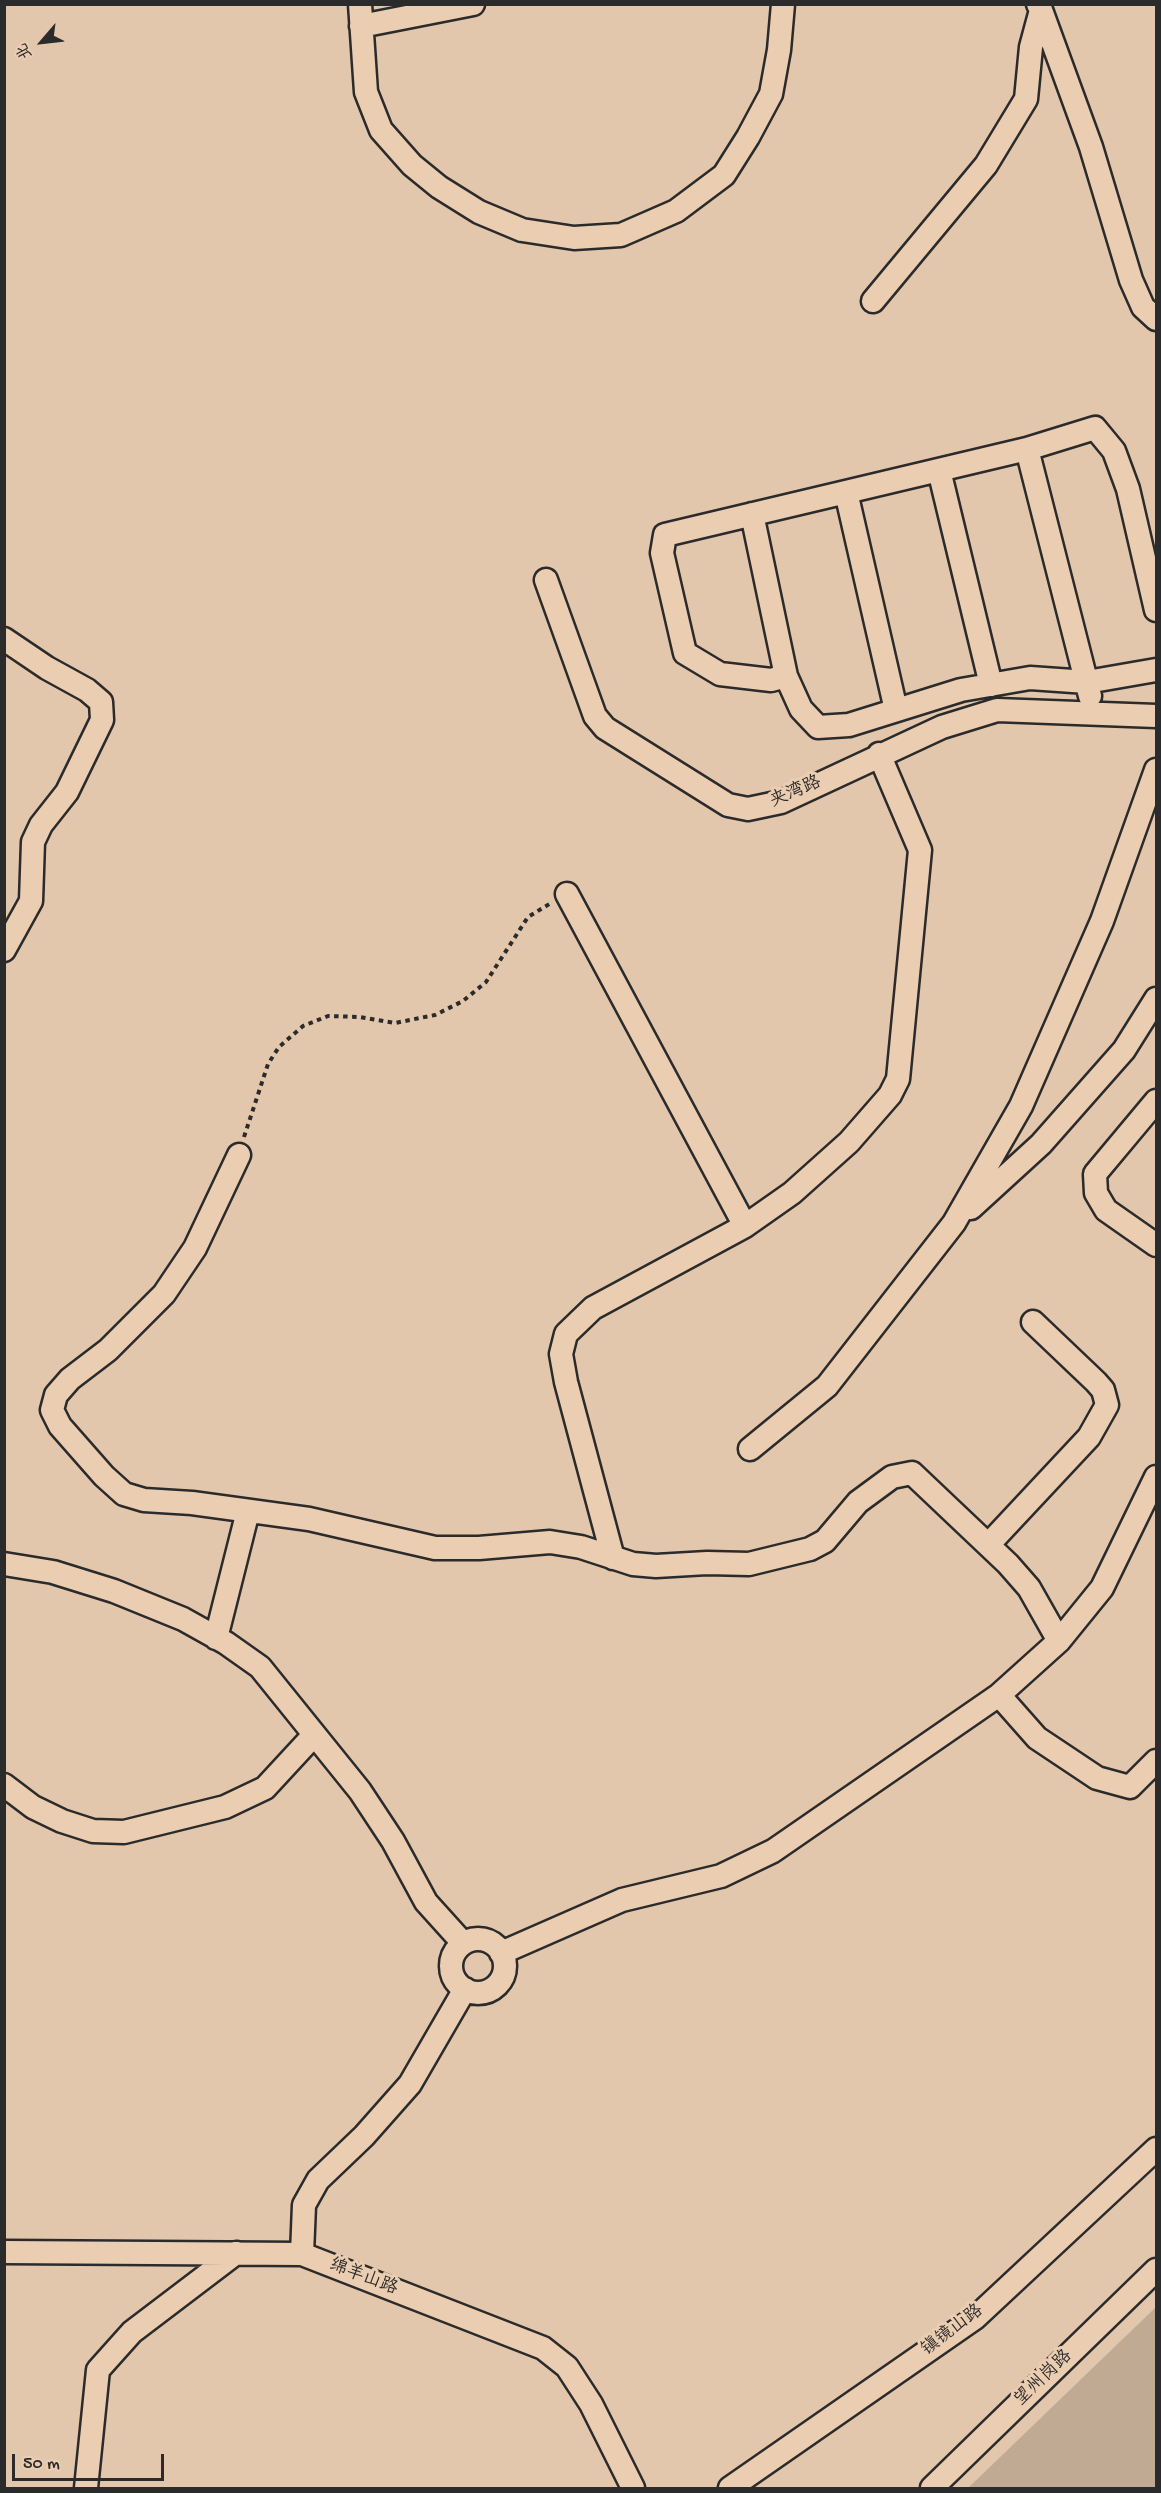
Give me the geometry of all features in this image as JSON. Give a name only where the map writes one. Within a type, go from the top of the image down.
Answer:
[{"type":"street","points":[[474,4],[361,15],[366,92],[381,130],[412,165],[439,187],[479,212],[522,230],[574,238],[621,235],[676,211],[724,175],[771,94],[783,4]]},
{"type":"street","points":[[873,301],[986,165],[1026,99],[1031,47],[1040,7]]},
{"type":"street","points":[[1040,7],[1091,147],[1131,280],[1143,307],[1156,319]]},
{"type":"street","points":[[786,676],[771,680],[720,674],[685,653],[662,553],[664,535],[1027,449],[1095,428],[1114,451],[1128,489],[1156,610]]},
{"type":"street","points":[[1027,449],[1095,712]]},
{"type":"street","points":[[939,470],[991,685]]},
{"type":"street","points":[[846,492],[896,710]]},
{"type":"street","points":[[752,514],[786,676],[801,709],[818,727],[849,725],[961,690],[1030,678],[1087,682],[1156,670]]},
{"type":"street","name":"夹湾路","points":[[546,580],[595,716],[605,728],[729,805],[748,809],[781,802],[879,754],[942,727],[997,710],[1156,716]]},
{"type":"street","points":[[4,639],[21,652],[87,690],[101,702],[102,720],[67,792],[40,825],[33,842],[31,901],[4,950]]},
{"type":"street","points":[[613,1558],[566,1382],[561,1354],[566,1334],[593,1308],[744,1226],[792,1193],[849,1142],[890,1095],[898,1079],[920,850],[879,754]]},
{"type":"street","points":[[750,1449],[827,1386],[954,1223],[1021,1106],[1102,921],[1156,770]]},
{"type":"street","points":[[567,894],[744,1226]]},
{"type":"street","points":[[954,1223],[1041,1143],[1124,1050],[1156,999]]},
{"type":"street","points":[[1156,1101],[1095,1174],[1096,1193],[1106,1210],[1156,1245]]},
{"type":"street","points":[[238,1155],[195,1248],[164,1294],[108,1350],[70,1378],[56,1395],[52,1410],[68,1434],[104,1476],[124,1494],[144,1500],[309,1519],[435,1548],[479,1548],[550,1542],[580,1547],[633,1564],[656,1566],[707,1563],[749,1564],[800,1552],[825,1541],[858,1502],[892,1477],[912,1473],[988,1545],[1029,1588],[1059,1641]]},
{"type":"street","points":[[988,1545],[1089,1437],[1107,1405],[1103,1390],[1096,1382],[1033,1322]]},
{"type":"street","points":[[501,1953],[622,1900],[721,1876],[773,1851],[999,1695],[1059,1641],[1102,1588],[1156,1477]]},
{"type":"street","points":[[216,1638],[248,1511]]},
{"type":"street","points":[[4,1564],[53,1572],[114,1591],[183,1619],[260,1667],[374,1811],[426,1902],[463,1943]]},
{"type":"street","points":[[999,1695],[1037,1738],[1097,1778],[1130,1787],[1156,1761]]},
{"type":"street","points":[[4,1785],[33,1807],[62,1821],[93,1831],[124,1832],[225,1807],[265,1788],[314,1735]]},
{"type":"street","points":[[480,1939],[496,1946],[501,1953],[505,1969],[497,1984],[482,1992],[465,1989],[458,1983],[451,1967],[456,1950],[463,1943],[480,1939]]},
{"type":"street","points":[[302,2254],[304,2205],[318,2180],[364,2136],[410,2084],[465,1989]]},
{"type":"street","name":"镇镜山路","points":[[730,2488],[975,2318],[1156,2149]]},
{"type":"street","name":"绵羊山路","points":[[4,2252],[302,2254],[543,2348],[567,2367],[585,2395],[633,2488]]},
{"type":"street","points":[[86,2488],[98,2370],[132,2332],[236,2253]]},
{"type":"street","name":"望州岗路","points":[[932,2488],[1156,2270]]},
{"type":"path","points":[[238,1155],[268,1064],[279,1047],[303,1026],[328,1016],[360,1017],[395,1023],[435,1015],[463,1001],[486,982],[528,917],[567,894]]},
{"type":"shaded area","points":[[1156,2307],[1156,2488],[968,2488]]}]
